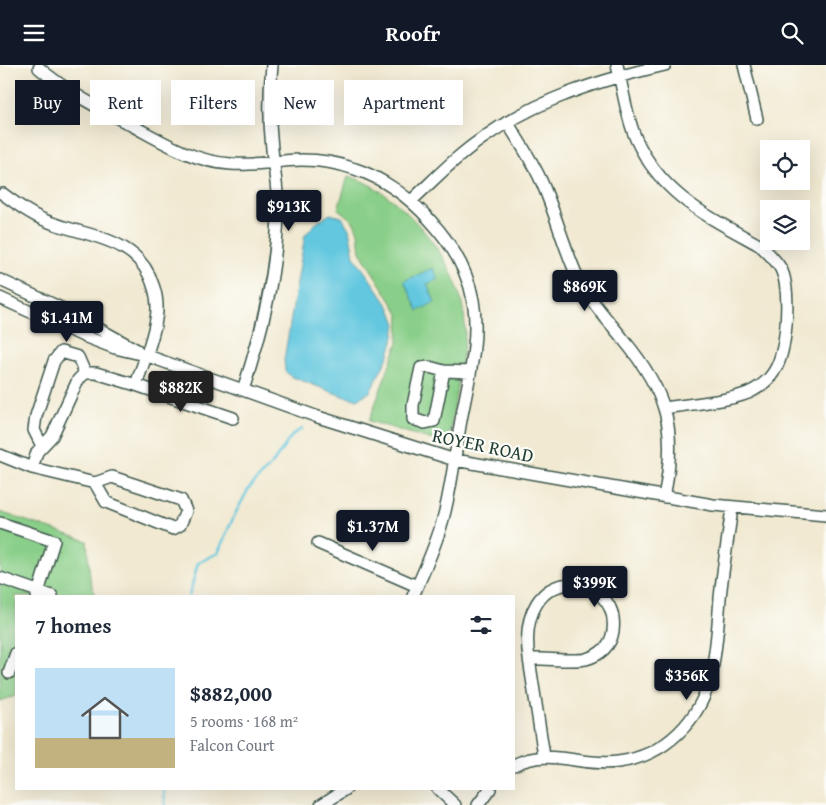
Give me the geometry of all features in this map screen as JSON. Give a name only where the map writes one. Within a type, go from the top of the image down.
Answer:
[{"type":"street","points":[[243,390],[264,318],[272,273],[278,211],[270,112],[272,65]]},
{"type":"street","points":[[411,201],[453,161],[507,122],[557,97],[618,71],[666,65]]},
{"type":"street","points":[[744,65],[757,119]]},
{"type":"street","points":[[39,68],[54,81],[91,104],[182,152],[202,159],[232,165],[301,160],[323,161],[373,175],[392,186],[411,201],[448,244],[469,285],[473,301],[474,340],[455,460],[443,518],[430,559],[415,591],[318,543]]},
{"type":"street","points":[[618,71],[628,114],[636,137],[653,168],[666,184],[684,200],[761,246],[772,256],[781,269],[787,296],[783,352],[778,366],[764,384],[752,392],[738,397],[665,408]]},
{"type":"street","points":[[507,122],[533,164],[543,185],[579,279],[597,306],[641,361],[655,383],[665,408],[670,440],[670,463],[664,497]]},
{"type":"street","points":[[3,193],[22,209],[50,223],[121,246],[145,265],[154,288],[157,308],[153,334],[136,385]]},
{"type":"street","name":"ROYER ROAD","points":[[0,280],[61,308],[119,338],[145,355]]},
{"type":"street","name":"ROYER ROAD","points":[[0,299],[81,335],[116,348],[145,355],[364,433],[455,460],[732,508],[826,515]]},
{"type":"street","points":[[42,446],[34,430],[36,416],[54,361],[61,352],[78,357],[85,373]]},
{"type":"street","points":[[444,371],[434,421],[425,423],[413,419],[413,405],[420,368],[429,367],[444,371],[470,372]]},
{"type":"street","points":[[32,468],[37,452],[52,437],[78,380],[85,373],[96,373],[136,385],[233,418]]},
{"type":"street","points":[[0,455],[32,468],[95,483],[112,477],[181,500],[186,511],[180,525],[173,529],[106,502],[95,483]]},
{"type":"street","points":[[515,765],[528,759],[544,756],[603,763],[631,760],[662,747],[683,729],[697,710],[711,675],[732,508]]},
{"type":"street","points":[[0,523],[54,541],[38,594],[0,578]]},
{"type":"street","points":[[528,659],[584,660],[596,655],[611,641],[613,619],[608,603],[595,591],[578,585],[556,586],[546,592],[535,605],[529,619],[527,632],[528,659],[544,756]]},
{"type":"street","points":[[8,672],[15,655]]},
{"type":"street","points":[[321,805],[344,790]]},
{"type":"street","points":[[439,790],[455,805]]},
{"type":"street","points":[[478,805],[489,790]]},
{"type":"green space","points":[[348,176],[375,188],[407,213],[443,257],[457,286],[464,316],[465,332],[449,438],[443,443],[369,421],[398,342],[399,314],[360,252],[358,232],[353,221],[338,209]]},
{"type":"green space","points":[[0,512],[87,541],[90,578],[95,595],[15,595],[15,696],[0,701]]},
{"type":"water","points":[[330,214],[342,217],[349,229],[354,256],[390,308],[396,324],[388,357],[370,392],[357,399],[345,397],[290,376],[285,371],[284,360],[305,235],[315,224]]},
{"type":"water","points":[[433,268],[438,279],[427,284],[435,302],[418,311],[404,281]]},
{"type":"waterway","points":[[189,595],[198,563],[218,553],[249,488],[272,464],[293,434],[302,429]]},
{"type":"waterway","points":[[164,790],[165,805]]}]
